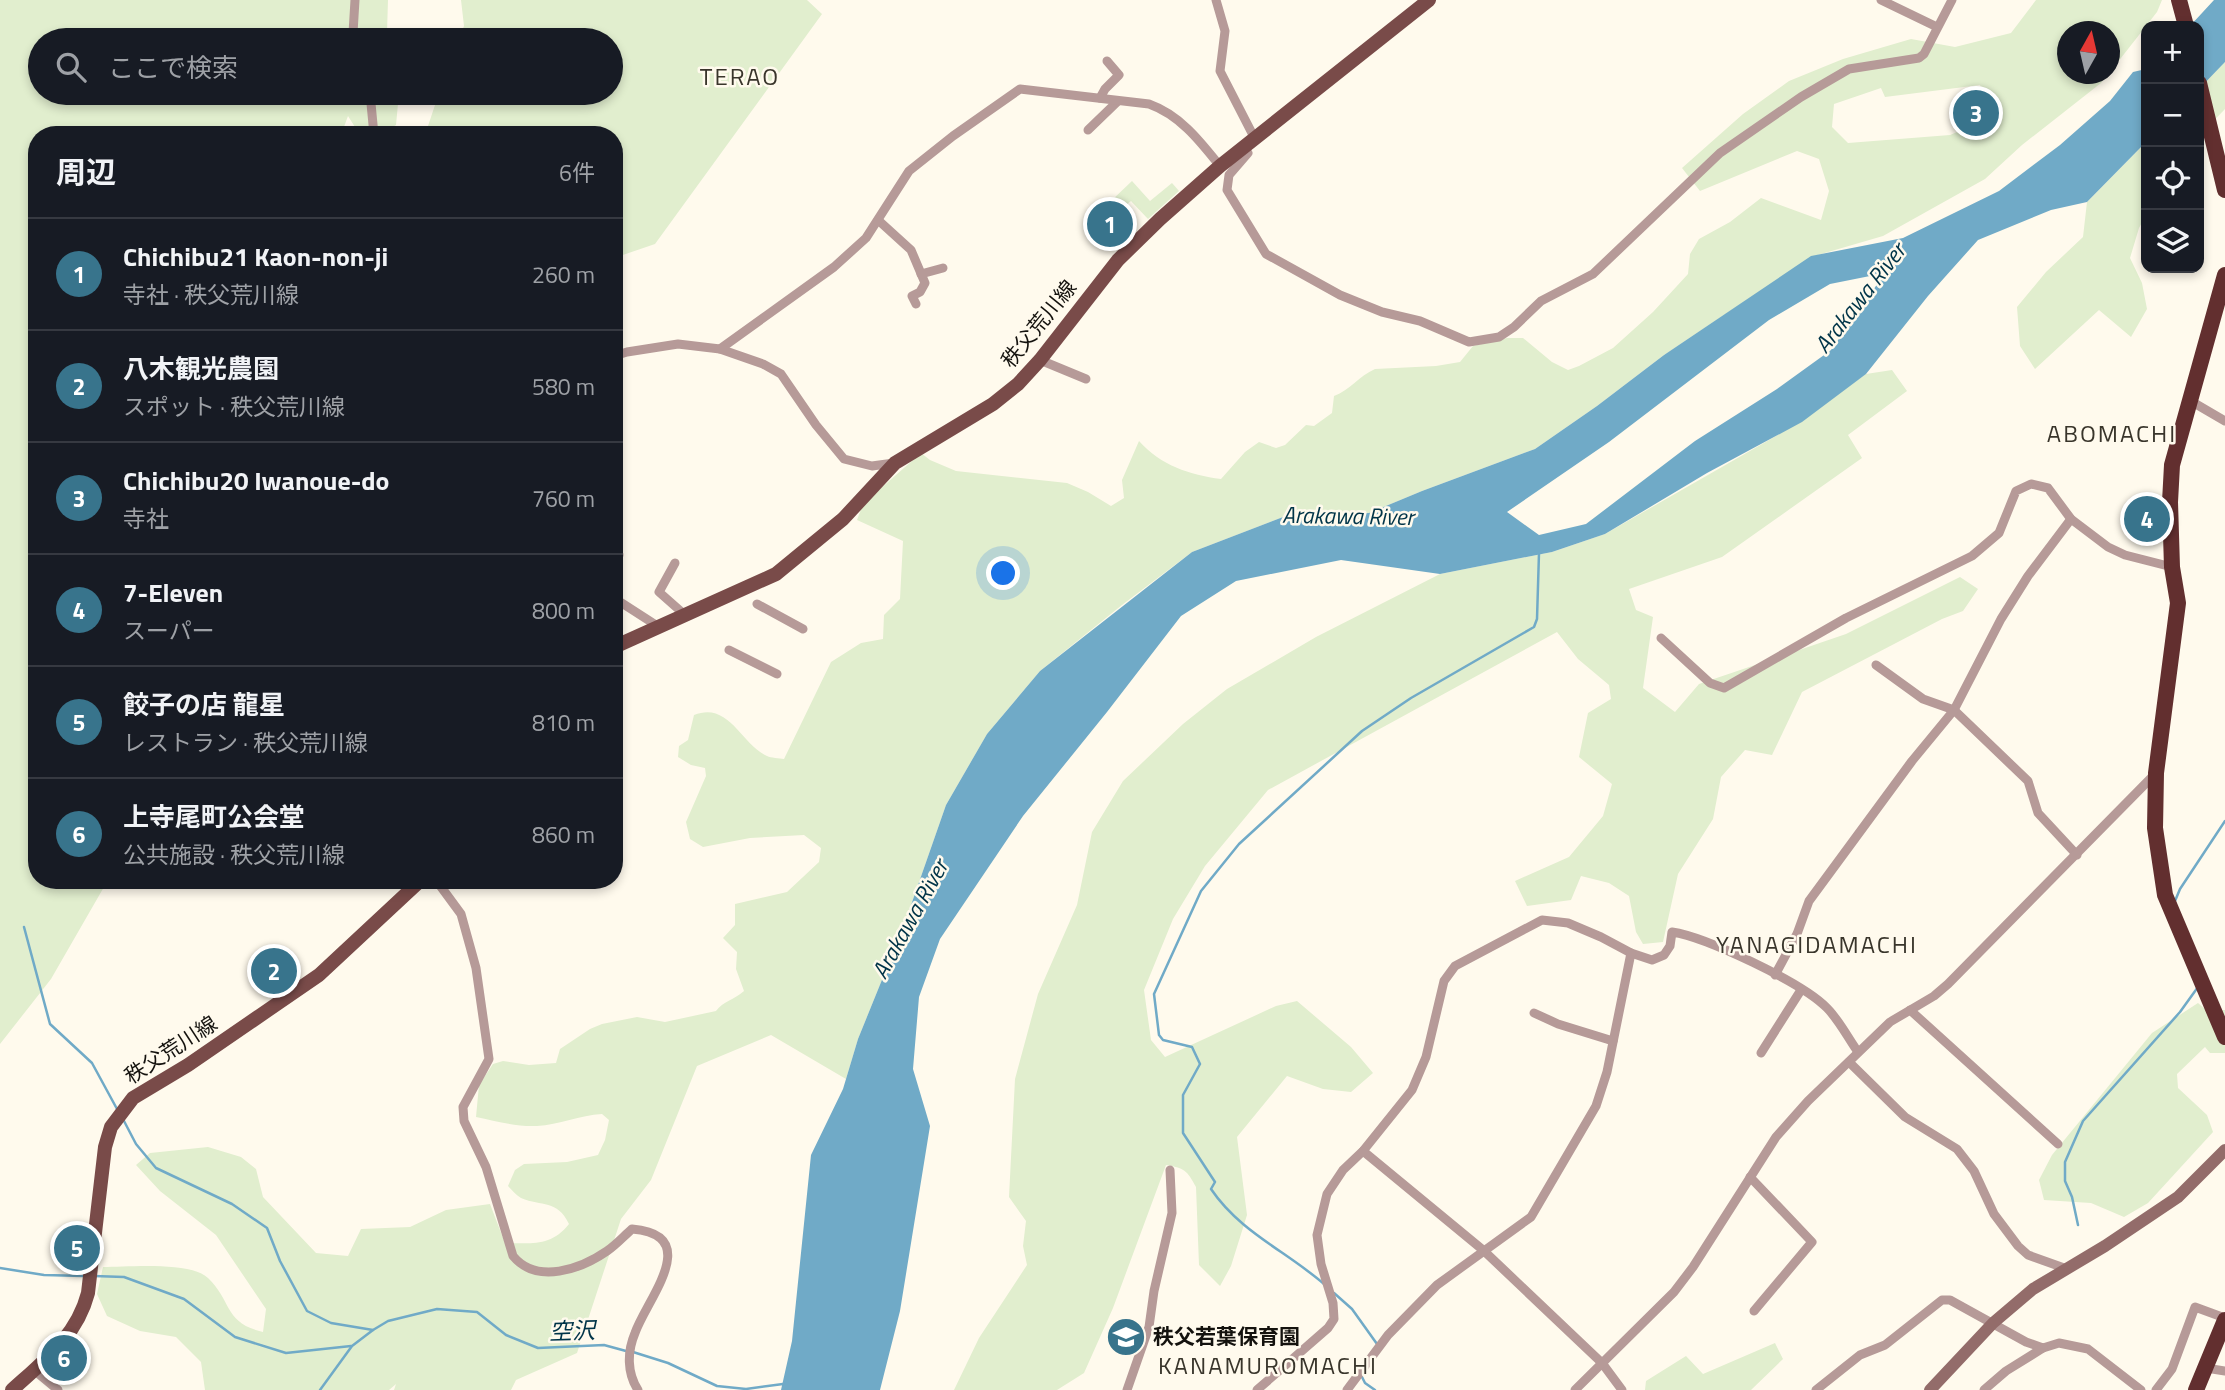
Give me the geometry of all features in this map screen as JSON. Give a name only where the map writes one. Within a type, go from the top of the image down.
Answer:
[{"type":"highway","points":[[2179,0],[2185,21]]},
{"type":"highway","points":[[2199,84],[2225,189]]},
{"type":"highway","points":[[2225,275],[2172,465],[2172,567],[2178,603],[2156,773],[2155,828],[2165,895],[2225,1037]]},
{"type":"highway","points":[[2196,1390],[2225,1319]]},
{"type":"main road","name":"秩父荒川線","points":[[623,643],[776,573],[843,519],[895,463],[993,404],[1018,384],[1040,360],[1118,260],[1220,166],[1429,0]]},
{"type":"main road","name":"秩父荒川線","points":[[12,1390],[73,1330],[83,1313],[88,1293],[105,1147],[111,1126],[122,1111],[133,1098],[188,1065],[325,970],[411,889]]},
{"type":"street","points":[[353,28],[355,0]]},
{"type":"street","points":[[1216,0],[1225,31],[1220,71],[1249,144],[1248,153],[1229,175],[1227,190],[1266,254],[1340,295],[1382,312],[1420,321],[1469,342],[1499,337],[1514,327],[1541,301],[1593,274],[1735,141],[1801,97],[1849,69],[1919,58],[1924,54],[1952,0]]},
{"type":"street","points":[[1881,0],[1937,27]]},
{"type":"street","points":[[1100,99],[1105,89],[1119,75],[1107,61]]},
{"type":"street","points":[[720,349],[834,267],[866,238],[909,171],[944,142],[1013,93],[1029,89],[1149,104],[1178,117],[1220,166]]},
{"type":"street","points":[[1088,130],[1118,101]]},
{"type":"street","points":[[371,105],[373,126]]},
{"type":"street","points":[[878,220],[911,250],[922,274],[925,283],[920,292],[912,296],[916,304]]},
{"type":"street","points":[[922,274],[943,268]]},
{"type":"street","points":[[623,353],[678,344],[720,349],[763,364],[781,374],[816,425],[844,459],[872,466],[895,463]]},
{"type":"street","points":[[1040,360],[1086,379]]},
{"type":"street","points":[[2189,400],[2225,421]]},
{"type":"street","points":[[1661,638],[1710,683],[1724,688],[1846,618],[1972,556],[1999,533],[2016,491],[2031,484],[2048,488],[2071,519],[2108,547],[2125,555],[2172,567]]},
{"type":"street","points":[[1775,975],[1797,934],[1809,901],[1912,761],[1954,710],[2001,619],[2028,576],[2071,519]]},
{"type":"street","points":[[675,563],[659,592],[685,615]]},
{"type":"street","points":[[623,604],[659,626]]},
{"type":"street","points":[[757,604],[803,629]]},
{"type":"street","points":[[729,650],[777,674]]},
{"type":"street","points":[[1876,665],[1923,699],[1954,710],[2028,781],[2038,813],[2077,855]]},
{"type":"street","points":[[1575,1390],[1674,1292],[1693,1267],[1776,1136],[1808,1101],[1890,1022],[1948,984],[2156,773]]},
{"type":"street","points":[[443,889],[461,914],[476,968],[489,1059],[463,1107],[464,1121],[486,1167],[513,1256],[529,1270],[551,1273],[580,1264],[607,1251],[632,1229],[650,1231],[662,1239],[669,1256],[662,1280],[634,1334],[629,1362],[630,1378],[638,1390]]},
{"type":"street","points":[[1257,1390],[1328,1328],[1334,1319],[1333,1303],[1321,1264],[1317,1235],[1327,1194],[1343,1170],[1363,1151],[1412,1090],[1426,1056],[1444,981],[1455,966],[1542,920],[1568,923],[1630,953],[1651,960],[1664,955],[1670,946],[1672,932],[1690,935],[1713,943],[1775,975],[1826,1007],[1858,1052]]},
{"type":"street","points":[[1347,1390],[1388,1335],[1428,1293],[1531,1217],[1596,1106],[1607,1072],[1630,953]]},
{"type":"street","points":[[1761,1053],[1801,990]]},
{"type":"street","points":[[1910,1010],[2058,1144]]},
{"type":"street","points":[[1534,1013],[1613,1041]]},
{"type":"street","points":[[1849,1062],[1905,1117],[1957,1149],[1974,1171],[1994,1214],[2018,1246],[2028,1255],[2067,1269]]},
{"type":"street","points":[[1931,1390],[1993,1323],[2033,1289],[2178,1197],[2225,1150]]},
{"type":"street","points":[[1363,1151],[1483,1250],[1602,1363],[1622,1390]]},
{"type":"street","points":[[1128,1390],[1149,1327],[1172,1213],[1170,1170]]},
{"type":"street","points":[[1750,1177],[1812,1242],[1754,1311]]},
{"type":"street","points":[[1818,1389],[1860,1355],[1885,1345],[1942,1300],[1950,1300],[2026,1342],[2043,1348]]},
{"type":"street","points":[[2156,1390],[2172,1368],[2195,1307],[2225,1319]]},
{"type":"street","points":[[1983,1390],[2006,1371],[2043,1348],[2059,1343],[2088,1349],[2141,1390]]},
{"type":"street","points":[[2206,1368],[2225,1371]]},
{"type":"street","points":[[34,1370],[58,1390]]},
{"type":"green space","points":[[0,0],[388,0],[387,28],[28,28],[28,105],[398,105],[394,126],[354,126],[348,116],[344,126],[28,126],[28,889],[103,889],[51,979],[0,1044]]},
{"type":"green space","points":[[461,0],[807,0],[822,14],[655,244],[623,255],[623,126],[428,126],[435,105],[623,105],[623,28],[463,28]]},
{"type":"green space","points":[[2036,0],[2162,0],[2150,21],[2141,21],[2141,32],[2120,59],[2120,21],[2057,21],[2057,84],[2100,84],[2022,145],[1985,179],[1883,236],[1811,257],[1664,355],[1535,449],[1369,513],[1283,517],[1192,552],[1040,671],[987,734],[946,805],[903,928],[858,1039],[846,1079],[771,1035],[697,1066],[651,1180],[621,1219],[577,1353],[516,1380],[511,1390],[394,1390],[396,1384],[389,1390],[205,1390],[201,1362],[176,1337],[140,1331],[107,1316],[97,1294],[103,1267],[173,1267],[188,1269],[208,1278],[241,1323],[263,1332],[266,1309],[216,1235],[160,1191],[136,1165],[150,1153],[208,1147],[241,1157],[256,1169],[263,1197],[316,1253],[348,1256],[361,1229],[410,1227],[446,1210],[490,1204],[505,1243],[548,1240],[569,1224],[554,1207],[521,1198],[508,1186],[515,1170],[524,1164],[567,1162],[598,1155],[605,1140],[609,1120],[602,1114],[529,1126],[476,1117],[479,1085],[493,1064],[503,1061],[529,1065],[556,1063],[560,1049],[602,1024],[637,1017],[665,1022],[716,1011],[744,991],[736,969],[737,952],[723,938],[735,925],[735,904],[787,892],[819,862],[821,848],[804,835],[750,838],[703,847],[690,839],[686,822],[706,776],[705,768],[691,765],[678,757],[679,746],[688,740],[694,715],[706,712],[726,719],[767,756],[784,759],[831,662],[861,643],[883,639],[884,615],[900,599],[903,541],[857,520],[863,504],[921,453],[930,460],[956,471],[1067,483],[1111,506],[1124,498],[1122,480],[1139,441],[1176,468],[1221,479],[1245,452],[1259,442],[1276,448],[1285,445],[1306,425],[1314,426],[1332,413],[1334,396],[1375,369],[1460,362],[1473,346],[1507,338],[1523,338],[1552,362],[1568,370],[1579,366],[1613,348],[1653,312],[1688,274],[1690,254],[1699,239],[1730,222],[1761,198],[1821,220],[1829,191],[1819,159],[1797,151],[1700,191],[1682,168],[1743,114],[1789,81],[1843,59],[1911,39],[1955,47],[2011,33]],"holes":[[[1980,85],[1993,117],[1950,135],[1848,143],[1832,127],[1834,104],[1881,88],[1885,97]]]},
{"type":"green space","points":[[2225,62],[2225,109],[2204,131],[2204,84]]},
{"type":"green space","points":[[2141,147],[2141,224],[2130,258],[2142,283],[2147,309],[2131,337],[2099,310],[2035,369],[2020,346],[2017,307],[2046,272],[2083,237],[2087,202]]},
{"type":"green space","points":[[1132,181],[1150,201],[1172,183],[1179,191],[1148,219],[1131,201],[1119,211],[1111,201]]},
{"type":"green space","points":[[1892,370],[1907,391],[1848,435],[1862,458],[1722,557],[1629,589],[1636,610],[1653,617],[1643,688],[1675,712],[1699,684],[1846,634],[1960,577],[1978,589],[1963,611],[1942,619],[1802,692],[1772,755],[1745,750],[1721,777],[1713,819],[1678,874],[1663,942],[1643,944],[1636,932],[1629,896],[1609,883],[1581,876],[1571,900],[1527,906],[1515,881],[1569,857],[1603,816],[1612,784],[1579,757],[1588,713],[1611,699],[1609,685],[1578,659],[1557,632],[1268,790],[1205,866],[1173,919],[1144,990],[1151,1040],[1165,1057],[1276,1006],[1297,1001],[1351,1047],[1373,1073],[1351,1092],[1323,1089],[1287,1076],[1237,1137],[1247,1215],[1231,1266],[1220,1286],[1199,1265],[1196,1187],[1184,1171],[1166,1165],[1113,1308],[1084,1373],[1057,1390],[954,1390],[979,1338],[1027,1265],[1023,1246],[1026,1221],[1009,1197],[1015,1079],[1038,994],[1077,905],[1092,832],[1123,781],[1183,724],[1227,689],[1316,637],[1440,574],[1552,552],[1605,534],[1776,436],[1866,374]]},
{"type":"green space","points":[[2198,1003],[2206,1010],[2225,1010],[2225,1053],[2210,1053],[2205,1047],[2177,1074],[2178,1088],[2207,1115],[2213,1132],[2148,1203],[2124,1217],[2091,1203],[2044,1200],[2039,1180],[2052,1155],[2152,1033]]},
{"type":"green space","points":[[1775,1343],[1783,1359],[1751,1390],[1645,1390],[1646,1381],[1686,1356],[1703,1374]]},
{"type":"water","points":[[2214,0],[2225,0],[2225,62],[2204,84],[2204,21],[2195,21]]},
{"type":"water","name":"Arakawa River","points":[[2141,70],[2141,147],[2087,202],[2051,210],[1978,240],[1928,296],[1866,374],[1802,422],[1707,473],[1605,534],[1552,552],[1440,574],[1341,560],[1236,581],[1181,616],[1023,816],[940,939],[919,997],[913,1069],[930,1126],[900,1311],[880,1390],[781,1390],[792,1341],[811,1155],[843,1089],[858,1039],[903,928],[946,805],[987,734],[1040,671],[1192,552],[1283,517],[1369,513],[1535,449],[1664,355],[1811,256],[1903,238],[1999,191],[2060,145],[2110,101],[2133,72]],"holes":[[[1885,273],[1831,350],[1777,389],[1695,441],[1586,524],[1539,535],[1507,512],[1609,442],[1769,320],[1830,284]]]},
{"type":"waterway","points":[[1324,1284],[1249,1229],[1211,1189],[1215,1182],[1183,1133],[1183,1095],[1200,1064],[1192,1047],[1163,1040],[1159,1035],[1154,994],[1201,891],[1239,844],[1362,731],[1411,698],[1534,627],[1537,619],[1539,553]]},
{"type":"waterway","points":[[2175,901],[2180,889],[2225,821]]},
{"type":"waterway","points":[[24,927],[50,1024],[92,1063],[117,1109]]},
{"type":"waterway","points":[[2078,1225],[2072,1197],[2065,1181],[2065,1162],[2083,1121],[2180,1012],[2198,987]]},
{"type":"waterway","points":[[124,1121],[136,1144],[156,1168],[232,1204],[267,1228],[280,1261],[307,1311],[331,1323],[373,1330]]},
{"type":"waterway","points":[[0,1268],[44,1275],[84,1276]]},
{"type":"waterway","points":[[94,1276],[124,1277],[184,1299],[235,1337],[286,1353],[351,1346]]},
{"type":"waterway","points":[[1334,1293],[1352,1309],[1377,1344]]},
{"type":"waterway","name":"空沢","points":[[320,1390],[352,1346],[373,1330],[388,1321],[437,1309],[477,1312],[506,1335],[538,1348],[604,1345],[626,1351]]},
{"type":"waterway","name":"空沢","points":[[633,1352],[668,1363],[717,1386],[746,1389],[783,1384]]},
{"type":"waterway","points":[[1361,1375],[1365,1383],[1375,1390]]},
{"type":"place","name":"Chichibu20 Iwanoue-do","points":[[1976,113]]},
{"type":"place","name":"Chichibu21 Kaon-non-ji","points":[[1110,224]]},
{"type":"place","name":"7-Eleven","points":[[2147,519]]},
{"type":"place","name":"八木観光農園","points":[[274,971]]},
{"type":"place","name":"餃子の店 龍星","points":[[77,1248]]},
{"type":"place","name":"秩父若葉保育園","points":[[1126,1337]]},
{"type":"place","name":"上寺尾町公会堂","points":[[64,1358]]},
{"type":"district","name":"TERAO","points":[[740,77]]},
{"type":"district","name":"ABOMACHI","points":[[2112,434]]},
{"type":"district","name":"YANAGIDAMACHI","points":[[1817,945]]},
{"type":"district","name":"KANAMUROMACHI","points":[[1268,1366]]}]
